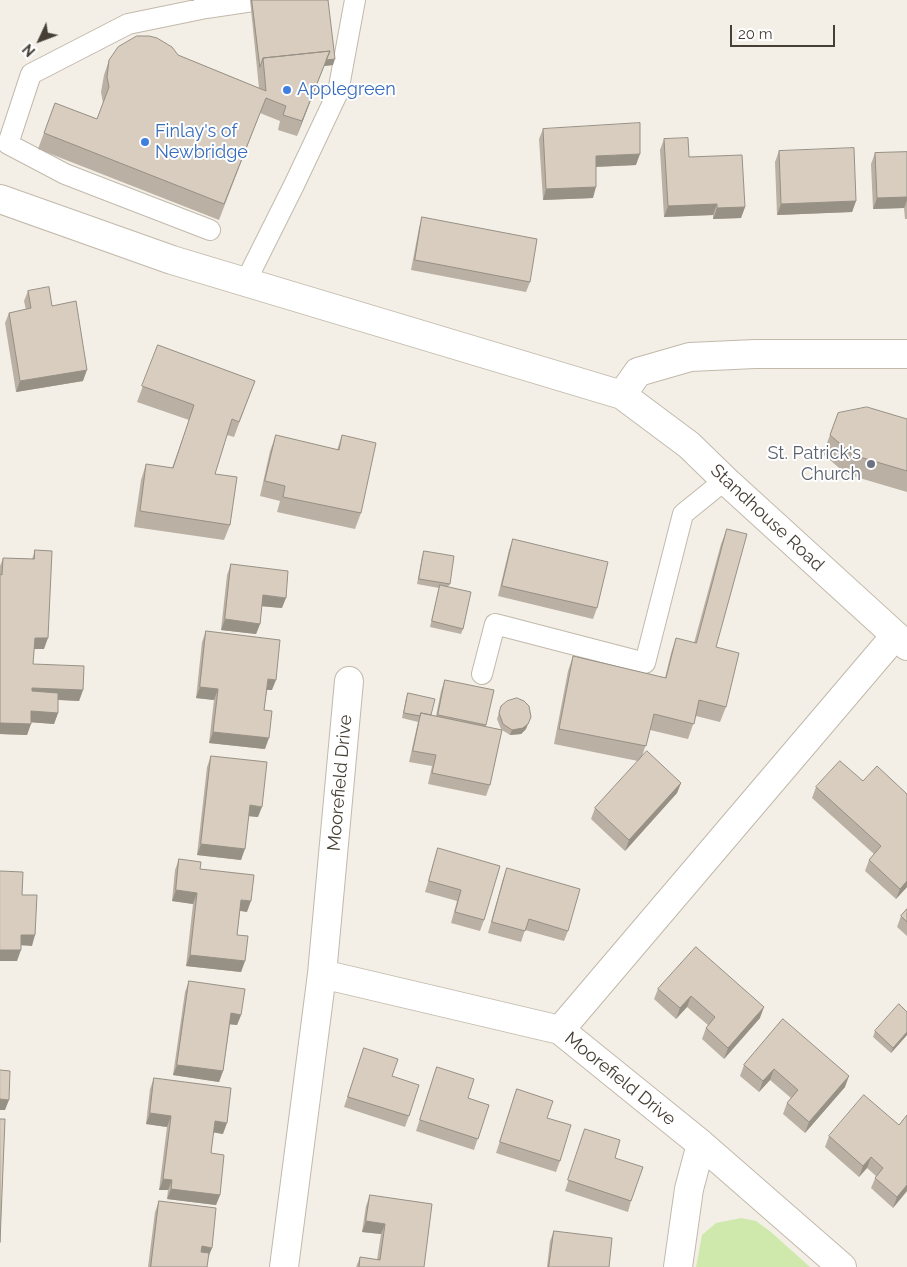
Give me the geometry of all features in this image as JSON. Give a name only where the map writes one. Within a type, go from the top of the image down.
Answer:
[{"type":"street","points":[[0,198],[172,260],[244,283],[622,395],[638,372],[690,357],[755,354],[907,354]]},
{"type":"street","name":"Standhouse Road","points":[[622,395],[689,445],[901,641]]},
{"type":"street","points":[[560,1030],[901,641]]},
{"type":"street","name":"Moorefield Drive","points":[[284,1267],[322,974],[349,681]]},
{"type":"street","name":"Moorefield Drive","points":[[322,974],[560,1030],[701,1144],[842,1267]]},
{"type":"street","points":[[678,1267],[689,1189],[701,1144]]},
{"type":"lane","points":[[210,230],[65,174],[8,144],[31,74],[128,24],[205,4],[260,0]]},
{"type":"lane","points":[[244,283],[295,183],[338,92],[355,0]]},
{"type":"lane","points":[[482,674],[495,624],[645,663],[683,514],[725,480]]},
{"type":"green space","points":[[741,1218],[756,1221],[810,1267],[696,1267],[702,1235],[716,1223]]},
{"type":"building","name":"Applegreen","points":[[252,0],[328,0],[335,59],[326,60],[330,51],[263,58],[260,67]]},
{"type":"building","name":"Finlay's of Newbridge","points":[[137,36],[157,38],[172,47],[178,55],[266,91],[263,58],[330,51],[302,121],[283,115],[286,106],[266,98],[224,204],[44,133],[55,103],[97,119],[109,87],[107,77],[109,60],[118,47]]},
{"type":"building","points":[[640,123],[640,154],[596,156],[596,187],[546,189],[543,129]]},
{"type":"building","points":[[688,138],[689,157],[742,155],[745,207],[717,208],[717,204],[668,206],[664,139]]},
{"type":"building","points":[[854,148],[856,201],[781,204],[779,151]]},
{"type":"building","points":[[907,152],[907,197],[877,198],[875,153]]},
{"type":"building","points":[[422,217],[537,239],[530,282],[415,260]]},
{"type":"building","points":[[49,287],[52,306],[76,301],[87,370],[20,381],[9,313],[31,308],[28,291]]},
{"type":"building","points":[[158,345],[255,381],[239,422],[232,419],[215,474],[237,477],[230,525],[140,511],[146,464],[173,468],[194,405],[142,386]]},
{"type":"building","points":[[867,407],[907,419],[907,471],[853,455],[830,435],[838,413]]},
{"type":"building","points":[[276,435],[339,450],[342,435],[376,443],[361,513],[283,497],[285,486],[265,481]]},
{"type":"building","points":[[727,529],[747,534],[716,647],[739,653],[726,707],[699,700],[694,724],[654,714],[646,746],[559,729],[573,656],[666,678],[676,638],[696,643]]},
{"type":"building","points":[[513,539],[608,562],[597,608],[502,586]]},
{"type":"building","points":[[35,550],[52,551],[48,638],[35,638],[33,664],[84,666],[83,690],[32,688],[32,691],[58,693],[58,713],[31,711],[31,724],[0,723],[0,574],[2,575],[3,558],[34,559]]},
{"type":"building","points":[[424,551],[454,556],[450,584],[419,579]]},
{"type":"building","points":[[231,564],[288,571],[286,598],[263,595],[260,624],[225,619]]},
{"type":"building","points":[[440,585],[471,592],[463,629],[432,621]]},
{"type":"building","points":[[206,631],[280,640],[276,680],[268,679],[264,710],[272,711],[269,738],[213,732],[218,689],[200,687]]},
{"type":"building","points":[[445,680],[494,690],[486,725],[438,715]]},
{"type":"building","points":[[408,693],[435,699],[431,715],[421,713],[420,716],[404,713]]},
{"type":"building","points":[[517,698],[529,706],[531,717],[528,724],[523,728],[512,730],[503,724],[499,713],[501,706],[507,701]]},
{"type":"building","points":[[421,713],[502,730],[490,785],[432,773],[436,755],[413,751]]},
{"type":"building","points":[[647,751],[681,783],[629,840],[595,808]]},
{"type":"building","points":[[211,756],[267,762],[262,807],[250,805],[245,849],[201,844]]},
{"type":"building","points":[[840,761],[863,781],[877,766],[907,794],[907,881],[900,889],[869,860],[881,846],[816,787]]},
{"type":"building","points":[[438,848],[500,866],[484,920],[455,912],[461,890],[429,881]]},
{"type":"building","points":[[179,859],[201,862],[200,869],[254,875],[251,901],[241,900],[237,935],[248,936],[245,961],[190,955],[197,893],[176,890]]},
{"type":"building","points":[[507,868],[580,889],[568,931],[529,919],[525,931],[492,922]]},
{"type":"building","points":[[0,871],[23,872],[22,895],[37,895],[35,935],[21,935],[21,950],[0,950]]},
{"type":"building","points":[[907,909],[907,922],[901,916]]},
{"type":"building","points":[[696,947],[764,1007],[728,1048],[706,1028],[715,1017],[691,996],[680,1008],[658,989]]},
{"type":"building","points":[[189,981],[245,989],[241,1015],[231,1013],[223,1071],[177,1065]]},
{"type":"building","points":[[899,1004],[907,1012],[907,1032],[893,1048],[875,1031]]},
{"type":"building","points":[[783,1019],[849,1076],[809,1122],[787,1103],[798,1090],[774,1069],[763,1081],[744,1065]]},
{"type":"building","points":[[364,1048],[398,1059],[392,1076],[419,1085],[409,1116],[348,1097]]},
{"type":"building","points":[[437,1067],[474,1079],[468,1098],[489,1105],[478,1139],[420,1120]]},
{"type":"building","points":[[0,1070],[10,1071],[9,1100],[0,1099]]},
{"type":"building","points":[[154,1078],[231,1088],[227,1123],[215,1121],[211,1153],[224,1155],[220,1195],[171,1189],[172,1180],[163,1179],[171,1116],[150,1113]]},
{"type":"building","points":[[517,1089],[553,1101],[547,1118],[571,1125],[560,1161],[500,1142]]},
{"type":"building","points":[[864,1095],[899,1125],[907,1115],[907,1185],[897,1197],[875,1178],[883,1168],[871,1157],[863,1166],[829,1136]]},
{"type":"building","points":[[0,1119],[5,1119],[0,1242]]},
{"type":"building","points":[[585,1129],[620,1140],[615,1158],[643,1167],[631,1201],[568,1180]]},
{"type":"building","points":[[370,1195],[432,1204],[424,1267],[359,1267],[360,1257],[380,1260],[385,1224],[366,1221]]},
{"type":"building","points":[[159,1201],[216,1208],[212,1248],[202,1246],[201,1252],[209,1253],[207,1267],[151,1267]]},
{"type":"building","points":[[554,1231],[612,1238],[609,1267],[549,1267]]},
{"type":"place","name":"Applegreen","points":[[287,90]]},
{"type":"place","name":"Finlay's of Newbridge","points":[[145,142]]},
{"type":"place","name":"St. Patrick's Church","points":[[871,464]]}]
